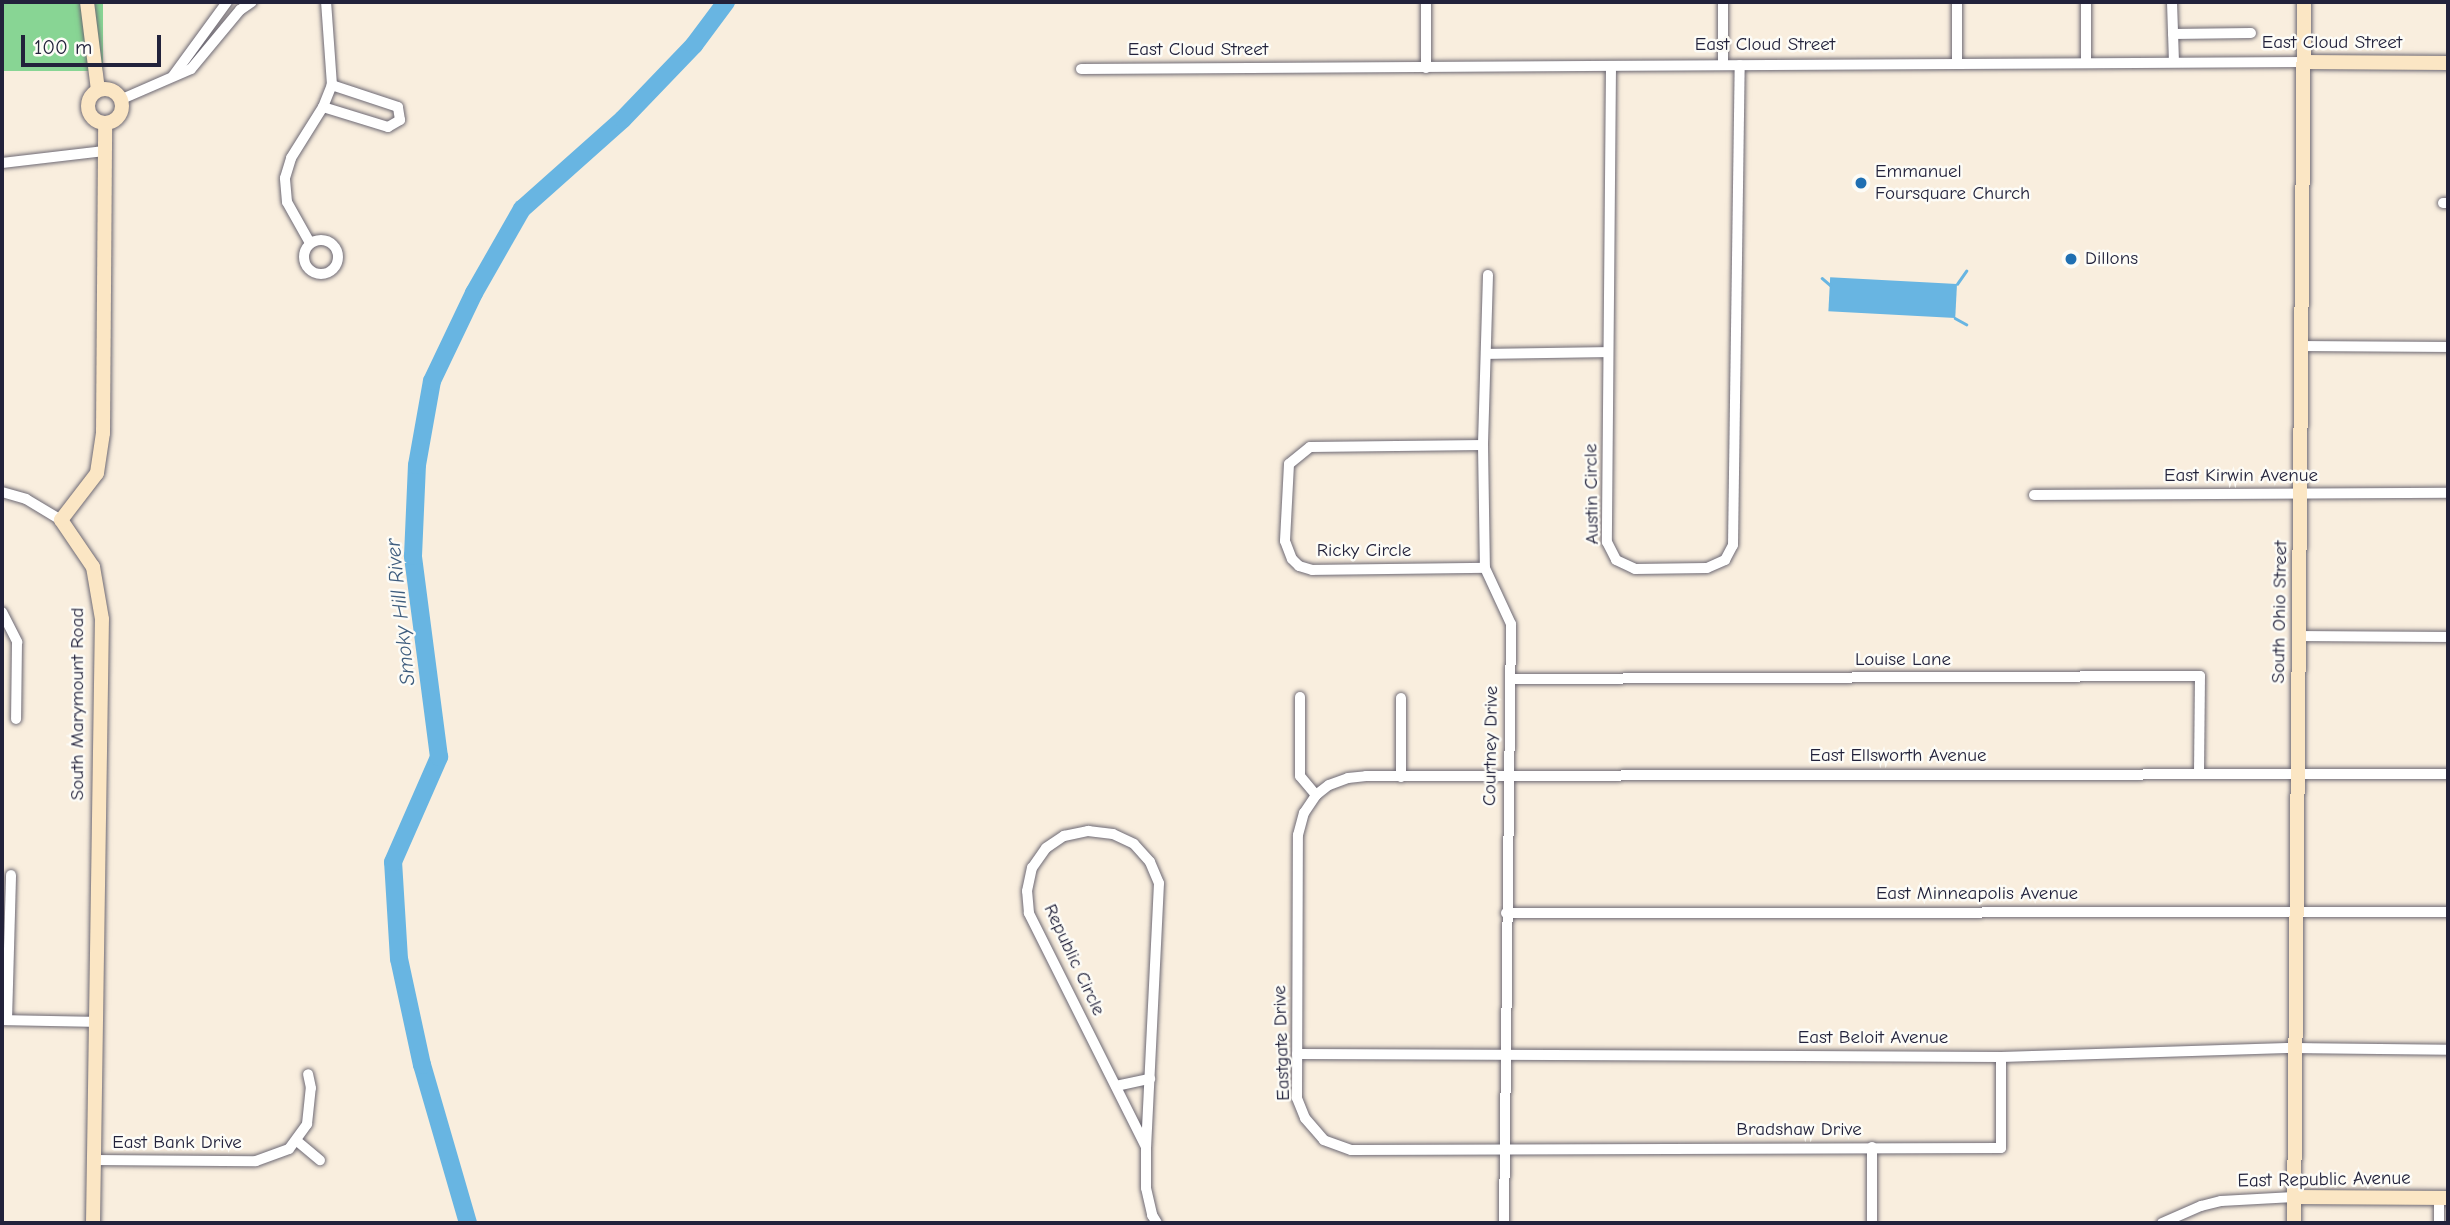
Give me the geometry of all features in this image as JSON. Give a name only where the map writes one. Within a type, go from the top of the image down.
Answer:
[{"type":"street","points":[[87,2],[98,90]]},
{"type":"street","points":[[170,80],[227,2]]},
{"type":"street","points":[[122,99],[191,69],[240,10],[252,2]]},
{"type":"street","points":[[310,243],[287,202],[285,178],[291,158],[323,107],[332,85],[326,2]]},
{"type":"street","points":[[1426,2],[1426,68]]},
{"type":"street","points":[[1723,2],[1723,64]]},
{"type":"street","points":[[1957,2],[1957,63]]},
{"type":"street","points":[[2086,2],[2086,63]]},
{"type":"street","points":[[2172,2],[2174,62]]},
{"type":"street","name":"South Ohio Street","points":[[2294,1223],[2304,2]]},
{"type":"street","points":[[2173,34],[2251,33]]},
{"type":"street","name":"East Cloud Street","points":[[1082,69],[2174,62],[2448,63]]},
{"type":"street","name":"Austin Circle","points":[[1611,66],[1609,551],[1625,567],[1636,569],[1717,565],[1730,552],[1734,534],[1740,65]]},
{"type":"street","points":[[323,107],[388,127],[400,120],[398,107],[332,85]]},
{"type":"street","points":[[112,89],[122,99],[122,113],[112,122],[105,124],[93,118],[88,106],[89,99],[98,90],[112,89]]},
{"type":"street","points":[[2,492],[26,499],[61,520],[97,472],[103,433],[105,124]]},
{"type":"street","points":[[2,163],[104,151]]},
{"type":"street","name":"Courtney Drive","points":[[1488,275],[1483,445],[1485,568],[1511,624],[1507,777],[1504,1223]]},
{"type":"street","points":[[2302,346],[2448,347]]},
{"type":"street","points":[[1486,354],[1608,352]]},
{"type":"street","name":"Ricky Circle","points":[[1483,445],[1310,447],[1289,464],[1285,541],[1292,559],[1299,566],[1312,570],[1485,568]]},
{"type":"street","name":"East Kirwin Avenue","points":[[2034,495],[2448,493]]},
{"type":"street","name":"South Marymount Road","points":[[61,520],[93,567],[102,619],[93,1223]]},
{"type":"street","points":[[2,612],[17,642],[16,719]]},
{"type":"street","points":[[2299,636],[2448,637]]},
{"type":"street","name":"Louise Lane","points":[[1510,679],[2200,676],[2199,772]]},
{"type":"street","points":[[1300,697],[1300,776],[1316,795]]},
{"type":"street","points":[[1401,698],[1401,777]]},
{"type":"street","name":"East Ellsworth Avenue","points":[[1316,795],[1348,778],[1401,777],[2199,772],[2448,774]]},
{"type":"street","name":"Eastgate Drive","points":[[1316,795],[1304,813],[1298,835],[1297,1098],[1305,1118],[1324,1140],[1352,1150],[1505,1149]]},
{"type":"street","name":"Republic Circle","points":[[1146,1147],[1029,913],[1027,891],[1032,868],[1046,848],[1064,836],[1088,831],[1113,834],[1134,844],[1150,862],[1159,883],[1146,1147],[1146,1188],[1152,1215],[1157,1223]]},
{"type":"street","points":[[11,875],[5,1020],[97,1022]]},
{"type":"street","name":"East Minneapolis Avenue","points":[[1506,913],[2448,912]]},
{"type":"street","name":"East Beloit Avenue","points":[[1297,1054],[2001,1056],[2295,1048],[2448,1050]]},
{"type":"street","name":"Bradshaw Drive","points":[[1505,1149],[2001,1147],[2001,1056]]},
{"type":"street","points":[[308,1074],[311,1088],[307,1124],[297,1141],[320,1160]]},
{"type":"street","points":[[1116,1086],[1150,1079]]},
{"type":"street","name":"East Bank Drive","points":[[94,1160],[256,1161],[289,1149],[297,1141]]},
{"type":"street","points":[[1871,1147],[1872,1223]]},
{"type":"street","name":"East Republic Avenue","points":[[2162,1223],[2221,1201],[2294,1197],[2444,1198]]},
{"type":"street","points":[[2439,1223],[2444,1198]]},
{"type":"green space","points":[[2,2],[103,2],[103,71],[2,71]]},
{"type":"water","points":[[1830,277],[1957,284],[1955,318],[1828,311]]},
{"type":"waterway","name":"Smoky Hill River","points":[[468,1223],[422,1065],[399,959],[393,862],[439,757],[413,556],[417,465],[432,381],[474,293],[522,209],[623,119],[694,45],[726,2]]},
{"type":"waterway","points":[[1957,284],[1966,271]]},
{"type":"waterway","points":[[1822,278],[1830,285]]},
{"type":"waterway","points":[[1955,318],[1966,324]]},
{"type":"place","name":"Emmanuel Foursquare Church","points":[[1861,183]]},
{"type":"place","name":"Dillons","points":[[2071,259]]}]
